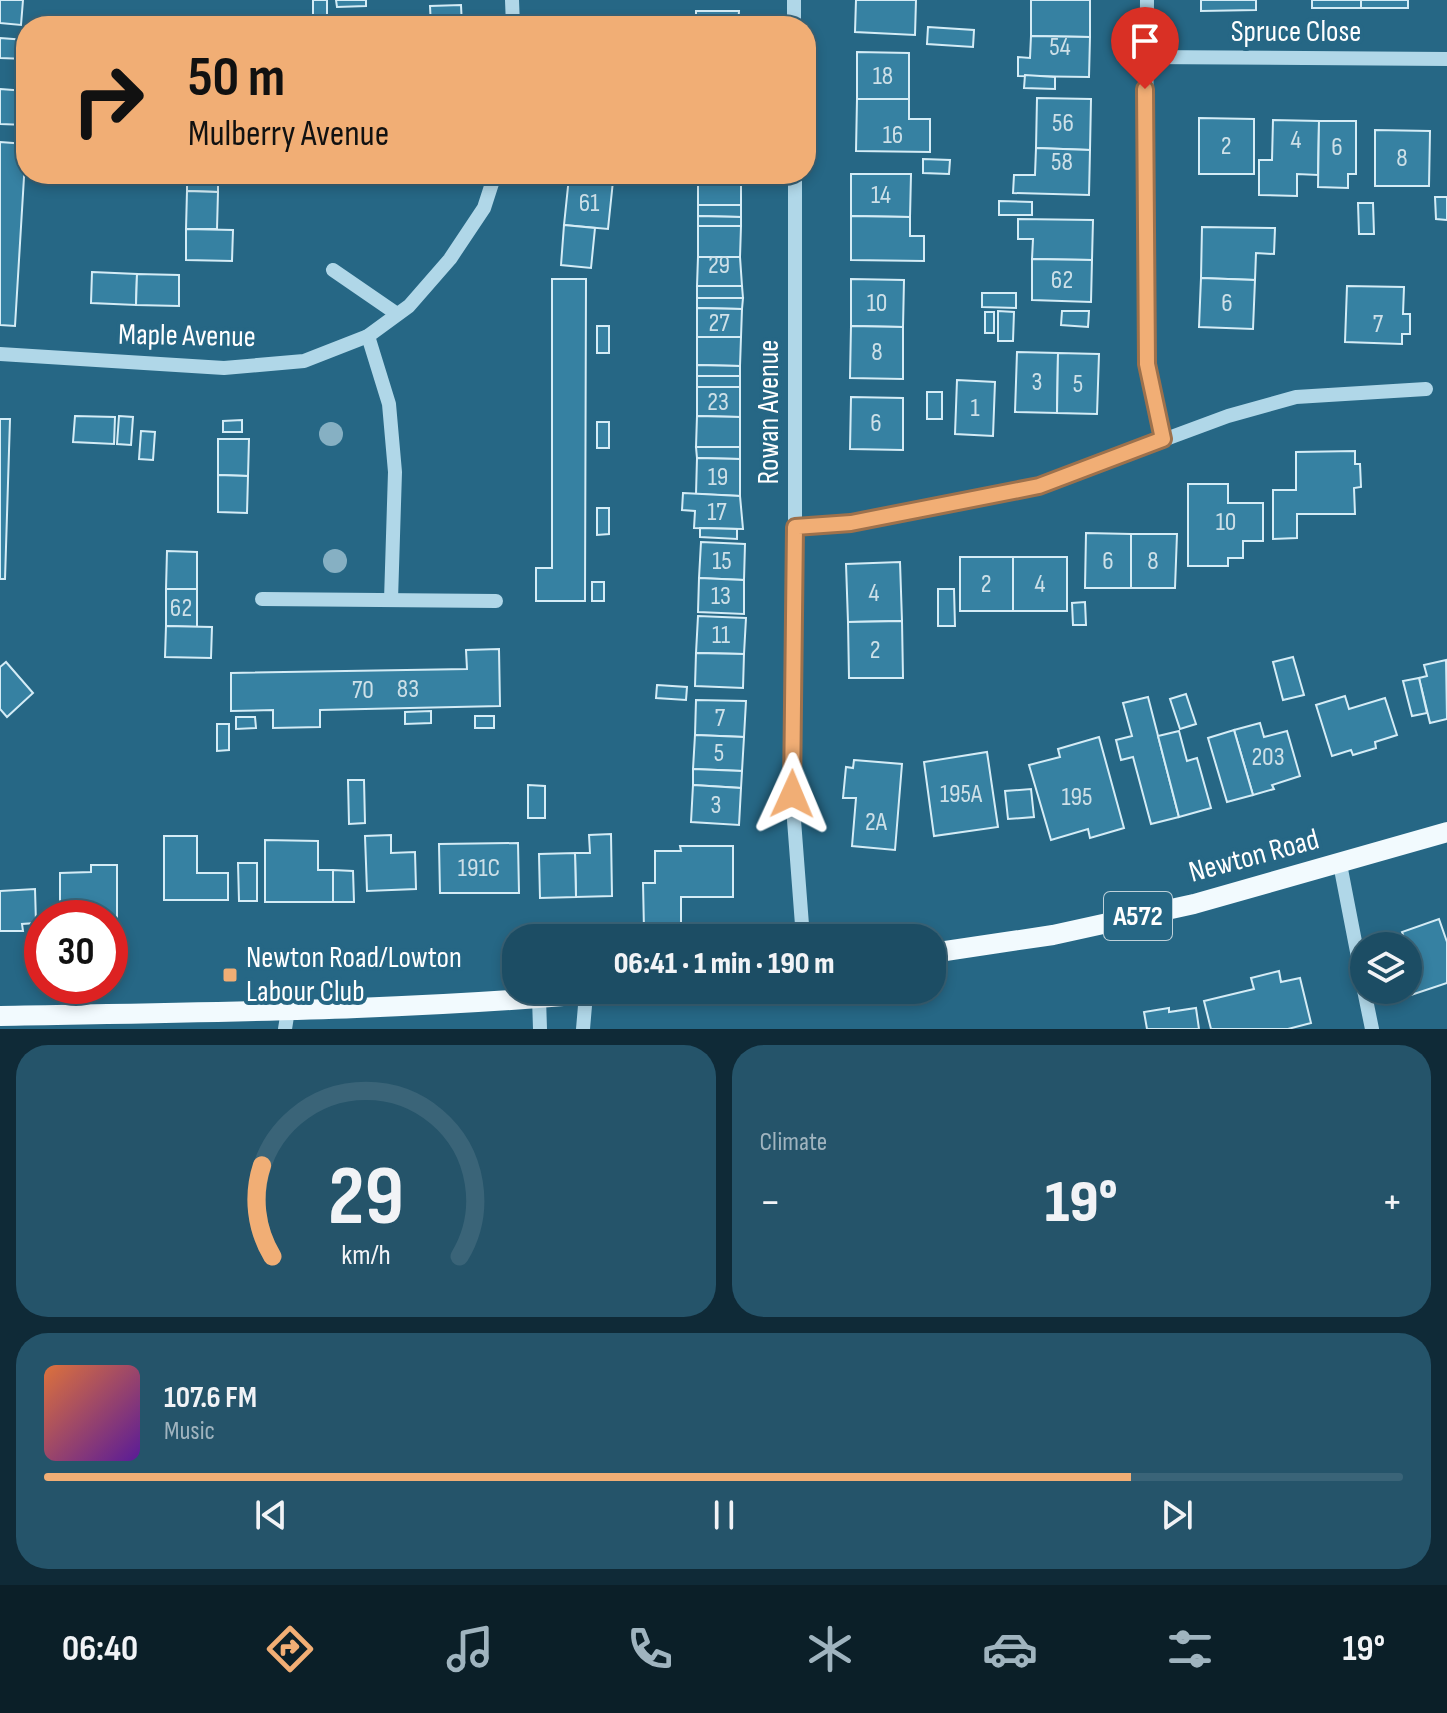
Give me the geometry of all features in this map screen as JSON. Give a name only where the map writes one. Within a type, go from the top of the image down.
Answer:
[{"type":"main road","name":"Newton Road","points":[[946,951],[1053,935],[1194,904],[1447,832]]},
{"type":"main road","points":[[0,1016],[286,1020],[502,1001]]},
{"type":"street","points":[[1147,0],[1147,364],[1163,439]]},
{"type":"street","name":"Spruce Close","points":[[1145,57],[1447,59]]},
{"type":"street","name":"Maple Avenue","points":[[0,354],[224,368],[304,361],[368,336],[409,306],[450,259],[484,208],[492,184]]},
{"type":"street","name":"Rowan Avenue","points":[[795,184],[792,794],[802,924]]},
{"type":"street","points":[[333,270],[397,314]]},
{"type":"street","points":[[368,336],[389,404],[395,472],[391,600]]},
{"type":"street","points":[[795,527],[851,523],[1039,486],[1228,416],[1296,397],[1426,389]]},
{"type":"street","points":[[262,599],[496,601]]},
{"type":"street","points":[[1340,864],[1353,932]]},
{"type":"street","points":[[539,1004],[540,1029]]},
{"type":"street","points":[[583,1029],[585,1004]]},
{"type":"street","points":[[1367,1004],[1372,1029]]},
{"type":"building","points":[[0,0],[23,0],[22,16],[16,16],[16,25],[0,23]]},
{"type":"building","points":[[313,0],[327,0],[327,16],[313,16]]},
{"type":"building","points":[[336,0],[366,0],[366,6],[337,7]]},
{"type":"building","points":[[856,0],[916,0],[915,35],[855,32]]},
{"type":"building","points":[[1031,0],[1090,0],[1090,37],[1031,36]]},
{"type":"building","points":[[1201,0],[1256,0],[1256,10],[1201,11]]},
{"type":"building","points":[[1312,0],[1361,0],[1361,8],[1312,8]]},
{"type":"building","points":[[1361,0],[1408,0],[1408,8],[1361,8]]},
{"type":"building","points":[[461,5],[462,16],[430,16],[430,6]]},
{"type":"building","points":[[696,11],[739,11],[739,16],[696,16]]},
{"type":"building","points":[[928,27],[974,30],[973,47],[927,44]]},
{"type":"building","points":[[1031,36],[1090,37],[1089,77],[1018,76],[1018,57],[1030,58]]},
{"type":"building","points":[[0,38],[16,39],[16,59],[0,58]]},
{"type":"building","points":[[857,52],[909,53],[909,99],[857,99]]},
{"type":"building","points":[[1025,75],[1055,77],[1055,89],[1024,88]]},
{"type":"building","points":[[0,89],[16,90],[16,125],[0,124]]},
{"type":"building","points":[[1037,98],[1091,99],[1090,150],[1036,148]]},
{"type":"building","points":[[857,99],[909,99],[909,119],[930,119],[930,152],[856,151]]},
{"type":"building","points":[[1199,118],[1254,119],[1254,174],[1199,174]]},
{"type":"building","points":[[1273,120],[1319,121],[1318,175],[1297,174],[1297,196],[1259,195],[1259,160],[1272,160]]},
{"type":"building","points":[[1319,121],[1356,121],[1356,174],[1348,174],[1348,188],[1318,187]]},
{"type":"building","points":[[1375,130],[1430,131],[1429,186],[1375,186]]},
{"type":"building","points":[[0,142],[16,143],[16,184],[24,184],[15,326],[0,325]]},
{"type":"building","points":[[1036,148],[1090,150],[1089,195],[1013,193],[1014,175],[1035,175]]},
{"type":"building","points":[[923,159],[950,160],[949,174],[923,173]]},
{"type":"building","points":[[851,174],[911,174],[910,217],[851,216]]},
{"type":"building","points":[[187,184],[218,184],[218,192],[187,191]]},
{"type":"building","points":[[568,184],[613,184],[608,229],[564,225]]},
{"type":"building","points":[[698,184],[741,184],[741,205],[698,205]]},
{"type":"building","points":[[187,191],[218,192],[217,229],[186,229]]},
{"type":"building","points":[[1435,197],[1447,197],[1447,220],[1436,219]]},
{"type":"building","points":[[999,201],[1032,202],[1032,215],[999,215]]},
{"type":"building","points":[[1358,203],[1373,203],[1374,234],[1359,234]]},
{"type":"building","points":[[698,205],[741,205],[741,217],[698,216]]},
{"type":"building","points":[[698,216],[741,217],[741,226],[698,226]]},
{"type":"building","points":[[851,216],[910,217],[910,236],[924,236],[924,261],[851,260]]},
{"type":"building","points":[[1018,219],[1093,220],[1092,260],[1032,259],[1033,239],[1018,239]]},
{"type":"building","points":[[564,225],[595,228],[591,268],[561,265]]},
{"type":"building","points":[[698,226],[741,226],[740,257],[698,257]]},
{"type":"building","points":[[1202,227],[1275,228],[1274,254],[1256,253],[1255,280],[1201,278]]},
{"type":"building","points":[[186,229],[233,230],[232,261],[186,260]]},
{"type":"building","points":[[698,257],[740,257],[742,286],[697,286]]},
{"type":"building","points":[[1032,259],[1092,260],[1091,302],[1032,300]]},
{"type":"building","points":[[92,272],[137,274],[136,305],[91,303]]},
{"type":"building","points":[[137,274],[179,275],[179,306],[136,305]]},
{"type":"building","points":[[1201,278],[1255,280],[1253,329],[1199,327]]},
{"type":"building","points":[[552,279],[586,279],[585,601],[536,601],[536,568],[552,568]]},
{"type":"building","points":[[851,279],[904,280],[903,327],[851,326]]},
{"type":"building","points":[[697,286],[742,286],[743,298],[697,298]]},
{"type":"building","points":[[1347,286],[1404,287],[1403,314],[1410,314],[1410,334],[1402,334],[1402,344],[1345,342]]},
{"type":"building","points":[[982,293],[1016,293],[1016,308],[982,307]]},
{"type":"building","points":[[697,298],[743,298],[742,309],[697,308]]},
{"type":"building","points":[[697,308],[742,309],[741,337],[697,337]]},
{"type":"building","points":[[998,311],[1014,312],[1013,341],[998,341]]},
{"type":"building","points":[[1062,311],[1089,311],[1088,327],[1061,325]]},
{"type":"building","points":[[985,312],[994,312],[994,333],[985,333]]},
{"type":"building","points":[[597,326],[609,326],[609,353],[597,353]]},
{"type":"building","points":[[851,326],[903,327],[903,379],[850,378]]},
{"type":"building","points":[[697,337],[741,337],[740,366],[697,365]]},
{"type":"building","points":[[1017,352],[1058,353],[1057,413],[1015,412]]},
{"type":"building","points":[[1058,353],[1099,354],[1097,414],[1057,413]]},
{"type":"building","points":[[697,365],[740,366],[740,376],[697,376]]},
{"type":"building","points":[[697,376],[740,376],[740,387],[697,387]]},
{"type":"building","points":[[957,380],[995,382],[993,436],[955,434]]},
{"type":"building","points":[[697,387],[740,387],[740,417],[697,416]]},
{"type":"building","points":[[927,392],[942,392],[942,419],[927,419]]},
{"type":"building","points":[[851,397],[903,398],[903,450],[850,449]]},
{"type":"building","points":[[75,416],[115,417],[114,444],[73,442]]},
{"type":"building","points":[[119,416],[133,417],[131,445],[117,444]]},
{"type":"building","points":[[697,416],[740,417],[740,447],[696,447]]},
{"type":"building","points":[[0,419],[10,419],[5,579],[0,579]]},
{"type":"building","points":[[242,420],[242,432],[223,432],[223,421]]},
{"type":"building","points":[[597,422],[609,422],[609,448],[597,448]]},
{"type":"building","points":[[141,431],[155,432],[153,460],[139,459]]},
{"type":"building","points":[[218,439],[249,439],[248,476],[218,475]]},
{"type":"building","points":[[696,447],[740,447],[740,459],[697,458]]},
{"type":"building","points":[[1355,451],[1355,464],[1360,464],[1361,487],[1354,488],[1355,514],[1297,514],[1297,538],[1273,539],[1273,490],[1296,490],[1296,452]]},
{"type":"building","points":[[697,458],[740,459],[740,496],[696,494]]},
{"type":"building","points":[[218,475],[248,476],[247,513],[218,512]]},
{"type":"building","points":[[1188,484],[1228,484],[1228,503],[1263,503],[1263,541],[1243,541],[1243,558],[1228,558],[1228,566],[1188,566]]},
{"type":"building","points":[[683,493],[740,496],[743,529],[694,528],[695,511],[682,510]]},
{"type":"building","points":[[597,508],[609,508],[609,534],[597,535]]},
{"type":"building","points":[[700,528],[737,529],[737,539],[700,537]]},
{"type":"building","points":[[1086,533],[1131,534],[1131,588],[1085,588]]},
{"type":"building","points":[[1131,534],[1177,534],[1175,588],[1131,588]]},
{"type":"building","points":[[701,542],[745,544],[744,580],[699,578]]},
{"type":"building","points":[[167,551],[197,552],[197,589],[166,589]]},
{"type":"building","points":[[960,557],[1013,557],[1013,611],[960,611]]},
{"type":"building","points":[[1013,557],[1067,557],[1067,611],[1013,611]]},
{"type":"building","points":[[900,562],[902,621],[848,622],[846,564]]},
{"type":"building","points":[[699,578],[744,580],[744,614],[698,612]]},
{"type":"building","points":[[592,582],[604,582],[604,601],[592,601]]},
{"type":"building","points":[[166,589],[197,589],[197,627],[166,626]]},
{"type":"building","points":[[938,589],[954,589],[955,626],[938,626]]},
{"type":"building","points":[[1085,602],[1086,625],[1073,625],[1072,603]]},
{"type":"building","points":[[698,616],[746,618],[744,654],[696,653]]},
{"type":"building","points":[[902,621],[903,678],[849,678],[848,622]]},
{"type":"building","points":[[166,626],[212,627],[211,658],[165,657]]},
{"type":"building","points":[[499,649],[500,706],[320,710],[320,727],[273,728],[273,710],[231,711],[231,673],[467,669],[466,650]]},
{"type":"building","points":[[696,653],[744,654],[743,688],[695,686]]},
{"type":"building","points":[[1293,657],[1304,695],[1283,700],[1273,662]]},
{"type":"building","points":[[1446,660],[1447,719],[1430,723],[1419,678],[1427,676],[1424,665]]},
{"type":"building","points":[[6,662],[33,693],[7,717],[0,709],[0,667]]},
{"type":"building","points":[[1419,678],[1427,713],[1412,716],[1403,681]]},
{"type":"building","points":[[657,685],[687,687],[686,700],[656,698]]},
{"type":"building","points":[[1186,694],[1196,724],[1180,729],[1170,699]]},
{"type":"building","points":[[1345,696],[1349,709],[1385,698],[1397,735],[1375,742],[1376,748],[1353,755],[1351,750],[1332,756],[1316,705]]},
{"type":"building","points":[[1148,697],[1179,817],[1151,824],[1133,757],[1121,760],[1116,740],[1132,736],[1123,703]]},
{"type":"building","points":[[696,700],[746,701],[744,737],[695,735]]},
{"type":"building","points":[[431,711],[431,723],[405,724],[405,712]]},
{"type":"building","points":[[475,716],[494,716],[494,728],[475,728]]},
{"type":"building","points":[[236,717],[255,717],[256,728],[236,729]]},
{"type":"building","points":[[1260,723],[1264,737],[1287,731],[1300,776],[1253,795],[1234,730]]},
{"type":"building","points":[[217,724],[229,724],[229,750],[217,751]]},
{"type":"building","points":[[1234,730],[1253,795],[1227,802],[1208,738]]},
{"type":"building","points":[[1179,731],[1187,761],[1197,758],[1211,808],[1179,817],[1158,736]]},
{"type":"building","points":[[695,735],[744,737],[742,771],[693,769]]},
{"type":"building","points":[[1099,737],[1124,828],[1090,838],[1088,829],[1051,840],[1029,765],[1060,757],[1058,749]]},
{"type":"building","points":[[987,752],[998,827],[934,836],[924,762]]},
{"type":"building","points":[[854,760],[902,764],[895,850],[852,846],[856,798],[843,798],[846,767],[853,768]]},
{"type":"building","points":[[693,769],[742,771],[741,788],[693,785]]},
{"type":"building","points":[[348,780],[364,780],[365,823],[349,824]]},
{"type":"building","points":[[528,785],[545,786],[545,818],[528,818]]},
{"type":"building","points":[[693,785],[741,788],[739,825],[691,822]]},
{"type":"building","points":[[1031,789],[1034,817],[1008,819],[1005,791]]},
{"type":"building","points":[[611,834],[612,896],[576,897],[575,853],[590,853],[589,835]]},
{"type":"building","points":[[391,835],[391,853],[415,852],[416,889],[367,891],[365,836]]},
{"type":"building","points":[[164,836],[197,836],[197,873],[228,873],[228,900],[164,900]]},
{"type":"building","points":[[265,840],[318,841],[318,870],[333,870],[333,902],[265,902]]},
{"type":"building","points":[[518,843],[519,893],[440,893],[439,844]]},
{"type":"building","points":[[680,846],[733,846],[733,897],[681,897],[681,924],[644,924],[643,883],[655,883],[655,851],[681,851]]},
{"type":"building","points":[[575,853],[576,897],[540,898],[539,854]]},
{"type":"building","points":[[238,863],[257,863],[257,901],[239,901]]},
{"type":"building","points":[[91,865],[117,865],[117,900],[60,900],[60,873],[91,872]]},
{"type":"building","points":[[333,870],[353,871],[354,902],[333,902]]},
{"type":"building","points":[[35,889],[35,900],[24,900],[23,931],[0,931],[0,891]]},
{"type":"building","points":[[1439,919],[1447,942],[1447,983],[1422,991],[1422,932],[1402,932]]},
{"type":"building","points":[[1279,971],[1281,982],[1300,978],[1311,1023],[1288,1029],[1211,1029],[1204,1001],[1254,989],[1251,978]]},
{"type":"building","points":[[1169,1008],[1169,1012],[1196,1008],[1199,1029],[1147,1029],[1144,1012]]},
{"type":"place","name":"Newton Road/Lowton Labour Club","points":[[230,975]]},
{"type":"route","points":[[792,794],[795,527],[851,523],[1039,486],[1163,439],[1147,364],[1145,89]]}]
